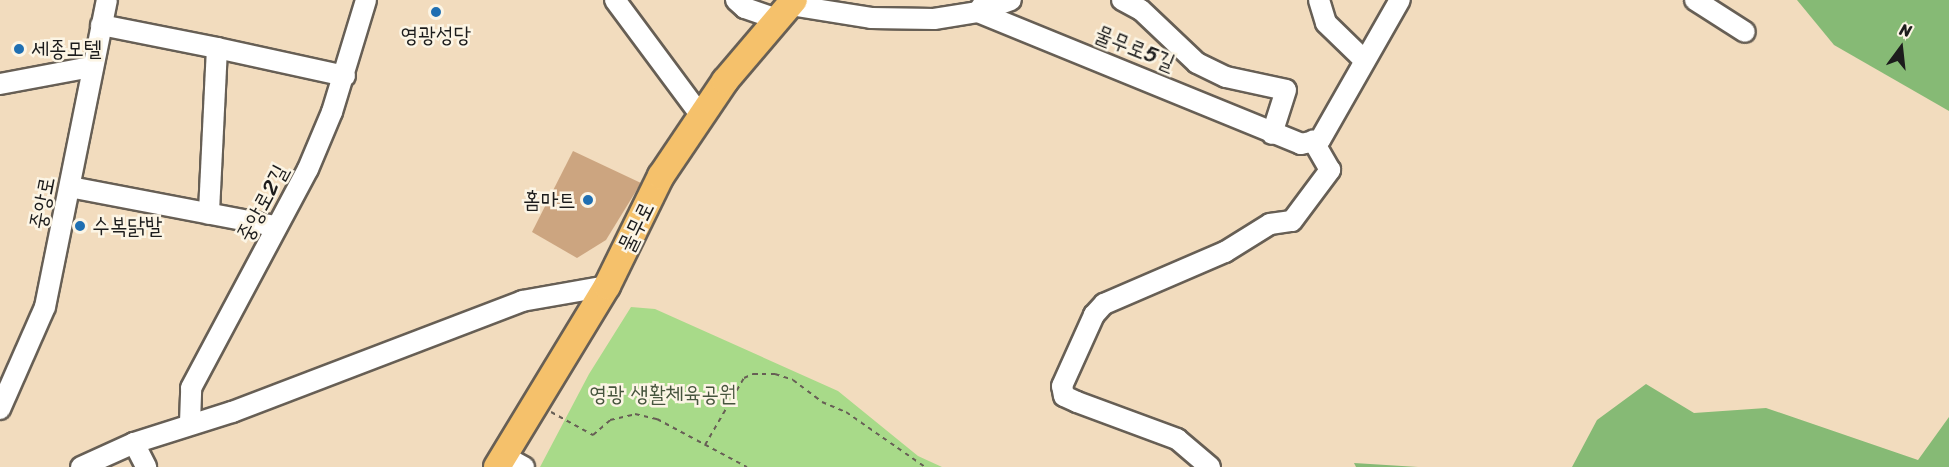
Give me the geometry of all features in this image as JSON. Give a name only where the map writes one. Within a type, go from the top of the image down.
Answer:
[{"type":"main road","name":"물무로","points":[[508,463],[536,403],[607,286],[661,176],[725,81],[788,8]]},
{"type":"street","name":"중앙로","points":[[0,409],[45,307],[70,187],[91,67],[107,0]]},
{"type":"street","name":"중앙로2길","points":[[189,423],[194,380],[274,226],[308,169],[345,76],[366,0]]},
{"type":"street","points":[[615,0],[701,116]]},
{"type":"street","points":[[736,0],[745,9],[788,8],[871,18],[934,19],[1011,0]]},
{"type":"street","name":"물무로5길","points":[[1122,0],[1141,10],[1197,63],[1226,77],[1286,90],[1272,134]]},
{"type":"street","points":[[1319,0],[1326,23],[1364,60]]},
{"type":"street","points":[[1210,467],[1177,439],[1077,402],[1064,396],[1062,386],[1094,315],[1104,304],[1225,252],[1270,224],[1292,221],[1330,170],[1313,141],[1320,140],[1400,0]]},
{"type":"street","points":[[1695,0],[1745,32]]},
{"type":"street","name":"물무로5길","points":[[982,6],[1272,134],[1301,144],[1313,141]]},
{"type":"street","points":[[101,25],[345,76]]},
{"type":"street","points":[[209,214],[217,48]]},
{"type":"street","points":[[0,84],[91,67]]},
{"type":"street","points":[[70,187],[274,226]]},
{"type":"street","points":[[81,467],[134,443],[189,423],[232,412],[522,301],[607,286]]},
{"type":"street","points":[[134,443],[146,467]]},
{"type":"path","points":[[705,444],[744,378],[753,374],[774,375],[793,380],[822,402],[846,412],[925,467]]},
{"type":"path","points":[[536,403],[593,435],[610,420],[635,414],[657,419],[747,467]]},
{"type":"green space","points":[[1797,0],[1949,0],[1949,111],[1834,45]]},
{"type":"green space","name":"영광 생활체육공원","points":[[631,307],[655,309],[838,391],[918,456],[942,467],[540,467],[589,374]]},
{"type":"green space","points":[[1646,384],[1694,413],[1766,408],[1918,460],[1949,417],[1949,467],[1572,467],[1597,420]]},
{"type":"green space","points":[[1354,463],[1418,467],[1356,467]]},
{"type":"building","name":"홈마트","points":[[573,151],[641,183],[606,240],[577,258],[532,232]]},
{"type":"place","name":"영광성당","points":[[436,12]]},
{"type":"place","name":"세종모텔","points":[[19,49]]},
{"type":"place","name":"홈마트","points":[[588,200]]},
{"type":"place","name":"수복닭발","points":[[80,226]]}]
